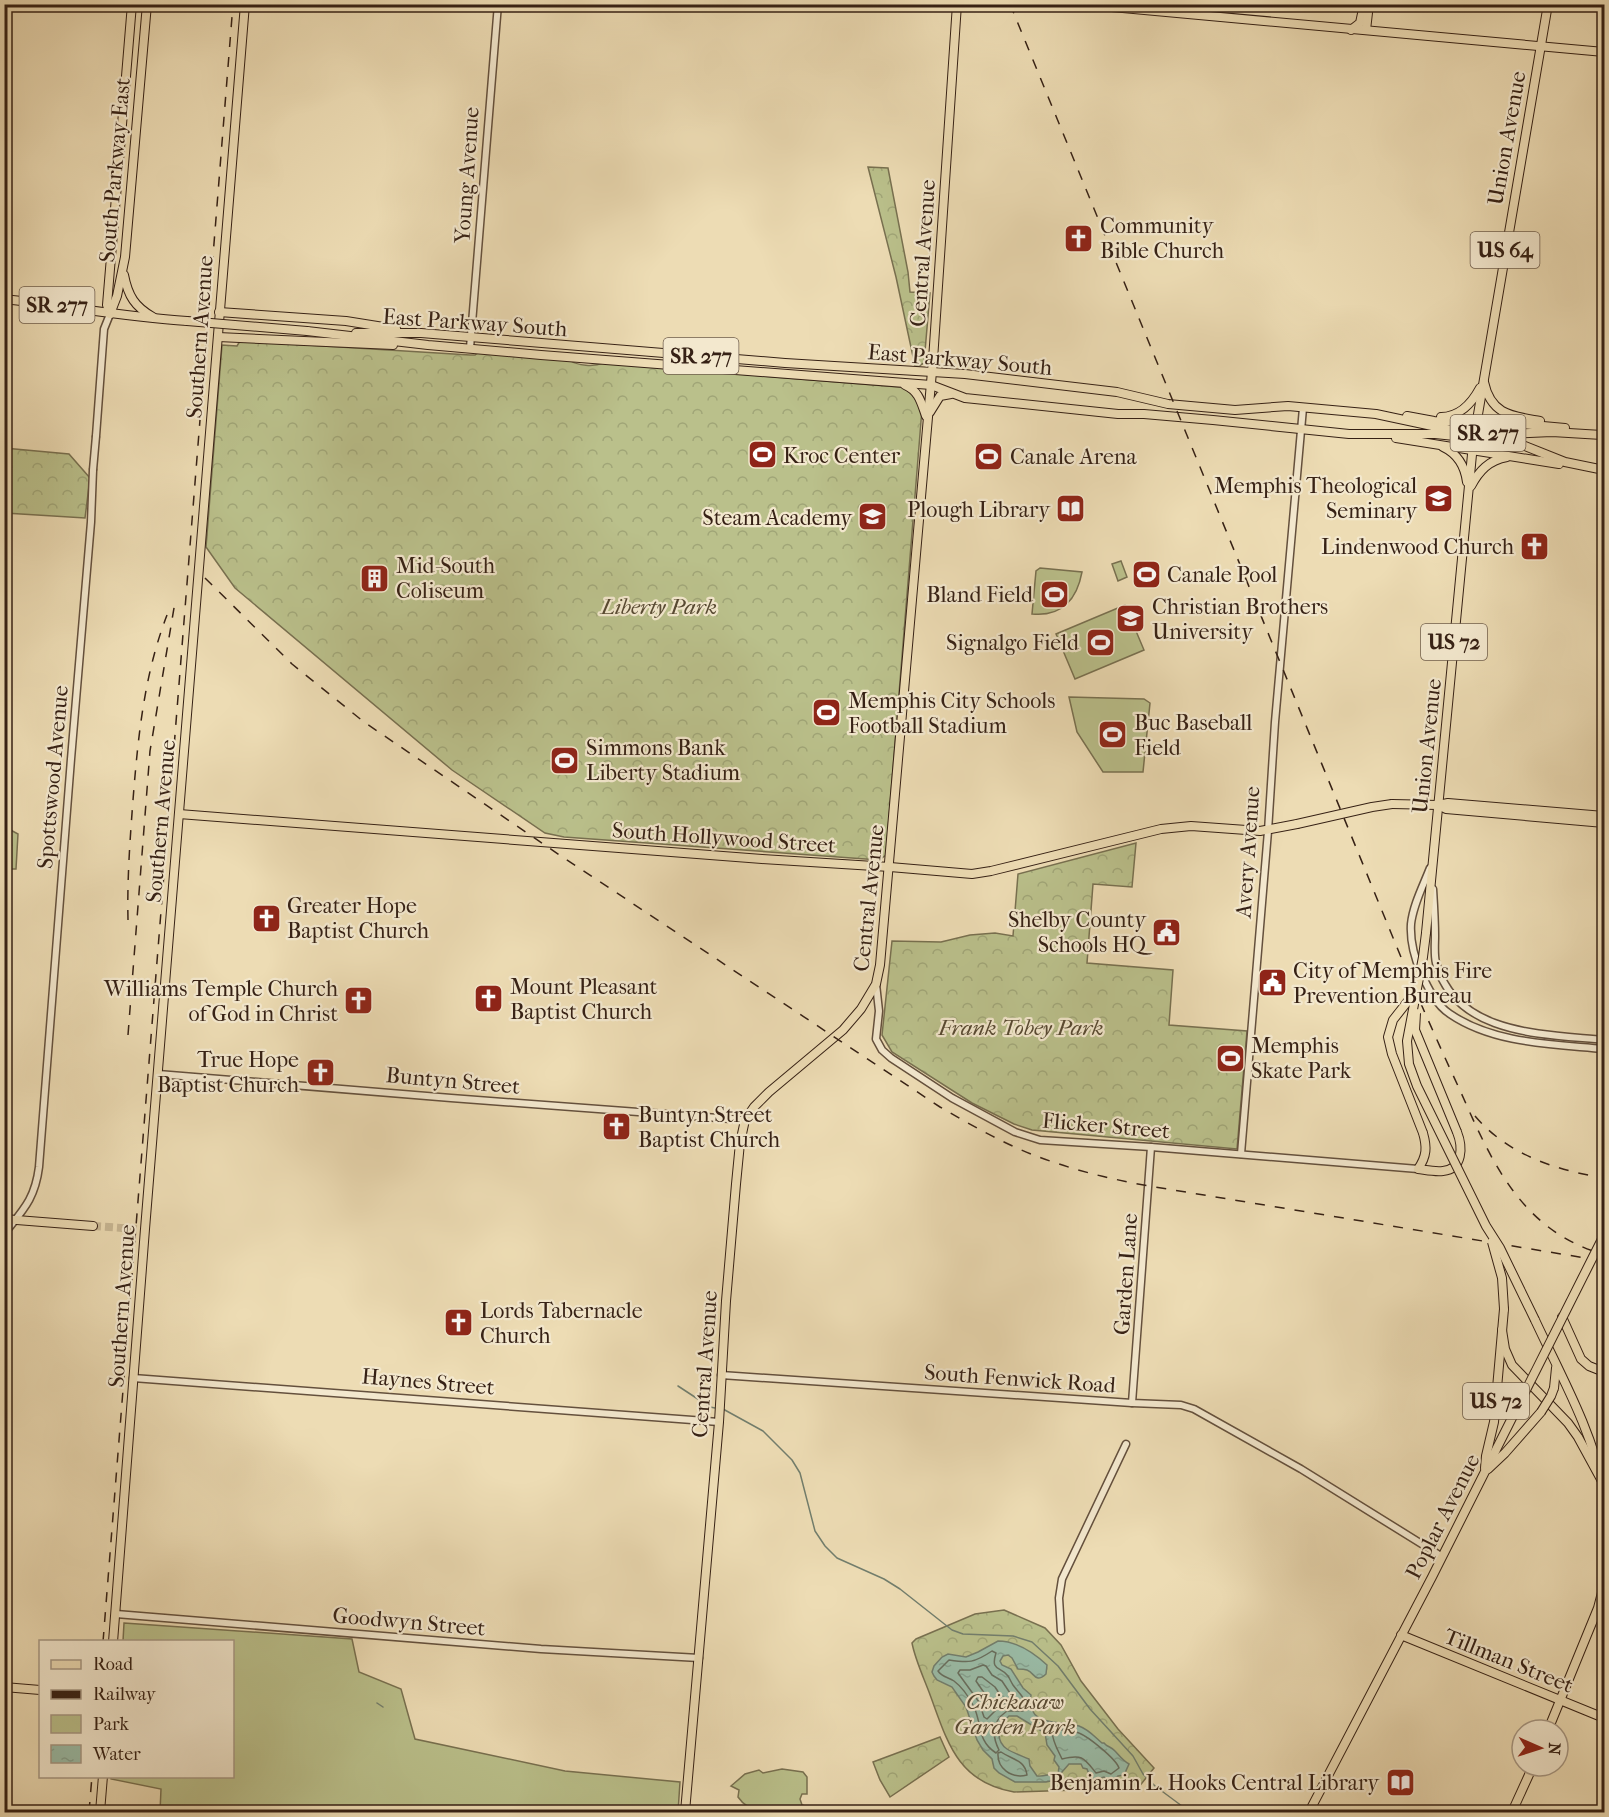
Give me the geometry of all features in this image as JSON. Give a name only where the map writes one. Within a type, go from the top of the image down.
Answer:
[{"type":"main road","name":"South Parkway East","points":[[110,314],[107,306],[132,4]]},
{"type":"main road","name":"South Parkway East","points":[[110,314],[123,273],[147,4]]},
{"type":"main road","name":"Southern Avenue","points":[[113,1640],[133,1377],[141,1229],[158,1074],[245,4]]},
{"type":"main road","name":"Central Avenue","points":[[686,1812],[719,1422],[736,1184],[745,1120],[769,1092],[843,1030],[861,1009],[876,984],[880,965],[931,385],[957,4]]},
{"type":"main road","points":[[1079,4],[1605,52]]},
{"type":"main road","points":[[1351,30],[1360,22],[1366,4]]},
{"type":"main road","points":[[1366,4],[1366,30]]},
{"type":"main road","name":"Union Avenue","points":[[1548,4],[1476,424],[1426,933],[1407,1041],[1409,1064],[1417,1086],[1486,1226],[1500,1248],[1585,1426],[1596,1453],[1602,1481]]},
{"type":"main road","points":[[120,152],[134,153]]},
{"type":"main road","points":[[123,273],[128,294],[133,302],[157,319]]},
{"type":"main road","name":"SR 277","points":[[4,300],[88,309],[110,314]]},
{"type":"main road","points":[[219,312],[346,321],[421,333]]},
{"type":"main road","name":"East Parkway South","points":[[110,314],[541,355],[931,385],[965,398],[1118,414],[1144,414],[1261,424],[1301,430],[1374,434],[1435,434],[1512,442],[1564,462],[1582,466]]},
{"type":"main road","name":"East Parkway South","points":[[309,332],[421,333],[785,363],[932,371],[1117,392],[1168,404],[1235,410],[1288,406],[1376,414],[1451,430],[1504,434],[1552,432],[1603,435]]},
{"type":"main road","points":[[218,337],[374,345],[428,345]]},
{"type":"main road","points":[[1376,414],[1446,417],[1455,414],[1470,402],[1483,381]]},
{"type":"main road","name":"US 64","points":[[1483,381],[1493,404],[1512,416],[1603,435]]},
{"type":"main road","points":[[901,383],[914,389],[927,419]]},
{"type":"main road","points":[[927,419],[936,400],[943,394],[953,393]]},
{"type":"main road","points":[[1407,416],[1434,421],[1529,424],[1579,430]]},
{"type":"main road","points":[[1374,434],[1439,445],[1473,447],[1511,456],[1605,470]]},
{"type":"main road","points":[[1439,445],[1456,455],[1466,475],[1469,490]]},
{"type":"main road","points":[[1469,490],[1490,462],[1511,456]]},
{"type":"main road","points":[[1438,805],[1448,803],[1605,816]]},
{"type":"main road","name":"South Hollywood Street","points":[[179,814],[762,860],[972,874],[999,870],[1161,829],[1191,826],[1268,831],[1368,807],[1392,804],[1438,805]]},
{"type":"main road","points":[[1438,805],[1446,809],[1605,823]]},
{"type":"main road","points":[[1416,991],[1415,1030],[1462,1144],[1454,1166],[1441,1172],[1418,1169],[1427,1148],[1392,1054],[1388,1037],[1393,1020],[1416,991]]},
{"type":"main road","points":[[4,1219],[93,1226]]},
{"type":"main road","name":"Union Avenue","points":[[1486,1226],[1500,1271],[1504,1309],[1502,1330]]},
{"type":"main road","name":"Poplar Avenue","points":[[1309,1812],[1605,1235]]},
{"type":"main road","points":[[1562,1317],[1581,1359],[1589,1366],[1605,1372]]},
{"type":"main road","points":[[1502,1330],[1505,1349],[1512,1365],[1568,1423],[1602,1481],[1605,1491]]},
{"type":"main road","name":"US 72","points":[[1485,1472],[1486,1456],[1494,1422],[1502,1330]]},
{"type":"main road","name":"US 72","points":[[1485,1472],[1505,1453],[1551,1396],[1556,1366]]},
{"type":"main road","points":[[1553,1718],[1605,1585]]},
{"type":"main road","name":"Tillman Street","points":[[1401,1635],[1605,1718]]},
{"type":"main road","points":[[4,1687],[39,1690]]},
{"type":"main road","points":[[100,1812],[103,1778]]},
{"type":"main road","points":[[1512,1812],[1528,1778]]},
{"type":"street","name":"Young Avenue","points":[[470,348],[498,4]]},
{"type":"street","name":"Spottswood Avenue","points":[[4,1234],[34,1193],[39,1167],[91,522],[104,329],[110,314]]},
{"type":"street","name":"Avery Avenue","points":[[1240,1154],[1303,408]]},
{"type":"street","points":[[1431,865],[1436,961],[1441,978],[1451,993],[1472,1012],[1492,1024],[1605,1040]]},
{"type":"street","points":[[1431,865],[1414,907],[1411,926],[1413,946],[1417,964],[1430,991],[1449,1013],[1488,1032],[1510,1038],[1605,1049]]},
{"type":"street","name":"Flicker Street","points":[[876,984],[879,1011],[876,1039],[882,1050],[952,1098],[1015,1132],[1040,1140],[1418,1169]]},
{"type":"street","points":[[1467,1023],[1472,1012]]},
{"type":"street","points":[[1551,1044],[1552,1034]]},
{"type":"street","name":"Buntyn Street","points":[[158,1074],[745,1120]]},
{"type":"street","name":"Garden Lane","points":[[1132,1403],[1151,1147]]},
{"type":"street","name":"South Fenwick Road","points":[[722,1375],[1181,1405],[1194,1409],[1301,1469],[1441,1556]]},
{"type":"street","name":"Haynes Street","points":[[133,1377],[719,1422]]},
{"type":"street","points":[[1061,1631],[1059,1598],[1062,1579],[1126,1444]]},
{"type":"street","name":"Goodwyn Street","points":[[116,1614],[541,1649],[699,1658]]},
{"type":"green space","points":[[868,167],[888,168],[910,292],[930,293],[924,363],[919,366],[915,366],[896,277]]},
{"type":"green space","name":"Liberty Park","points":[[240,341],[470,355],[478,353],[569,360],[586,365],[603,363],[911,388],[922,409],[886,855],[879,860],[564,837],[545,833],[452,770],[235,588],[206,547],[222,345],[237,346]]},
{"type":"green space","points":[[4,448],[69,454],[90,478],[85,518],[5,513]]},
{"type":"green space","points":[[1121,561],[1127,577],[1118,581],[1112,564]]},
{"type":"green space","name":"Bland Field","points":[[1040,568],[1082,572],[1072,598],[1066,604],[1052,612],[1032,614],[1036,571]]},
{"type":"green space","name":"Signalgo Field","points":[[1125,605],[1144,650],[1075,679],[1056,634]]},
{"type":"green space","name":"Buc Baseball Field","points":[[1069,697],[1144,699],[1150,703],[1143,772],[1103,772],[1077,732]]},
{"type":"green space","points":[[5,827],[18,834],[16,869],[5,869]]},
{"type":"green space","name":"Frank Tobey Park","points":[[1136,843],[1132,887],[1093,884],[1087,963],[1173,970],[1169,1025],[1247,1031],[1237,1149],[1032,1130],[1014,1124],[972,1103],[892,1052],[882,1035],[892,941],[941,942],[970,935],[995,933],[1013,936],[1018,874]]},
{"type":"green space","name":"Chickasaw Garden Park","points":[[1004,1610],[1045,1628],[1061,1645],[1081,1681],[1118,1729],[1154,1768],[1138,1788],[1014,1792],[994,1787],[979,1779],[966,1769],[956,1756],[942,1726],[912,1643],[916,1639],[975,1614]]},
{"type":"green space","points":[[124,1623],[352,1639],[359,1672],[401,1689],[415,1739],[565,1771],[680,1782],[678,1812],[160,1812],[161,1789],[111,1778],[234,1778],[234,1640],[123,1640]]},
{"type":"green space","points":[[940,1737],[949,1757],[890,1797],[873,1762]]},
{"type":"green space","points":[[782,1769],[803,1772],[807,1777],[807,1794],[802,1794],[800,1799],[802,1805],[805,1806],[779,1813],[760,1811],[744,1804],[738,1797],[739,1790],[731,1786],[745,1774],[759,1770],[763,1773]]},
{"type":"water","points":[[998,1641],[1012,1643],[1025,1648],[1047,1665],[1046,1674],[1037,1678],[1030,1671],[1018,1669],[1008,1655],[1003,1656],[1000,1661],[1002,1665],[1011,1669],[1023,1688],[1031,1695],[1031,1706],[1039,1718],[1079,1726],[1091,1733],[1129,1764],[1124,1775],[1110,1782],[1104,1777],[1093,1780],[1081,1764],[1069,1764],[1055,1780],[1046,1782],[1015,1782],[999,1773],[994,1768],[992,1759],[977,1740],[966,1707],[952,1687],[937,1680],[932,1672],[942,1657],[948,1654],[966,1657]],"holes":[[[1009,1716],[1017,1716],[1045,1733],[1047,1745],[1059,1767],[1058,1774],[1037,1776],[1030,1766],[1029,1759],[1007,1749],[1000,1741],[999,1732],[1003,1723]]]},
{"type":"waterway","points":[[678,1386],[715,1408]]},
{"type":"waterway","points":[[723,1409],[763,1431],[792,1460],[800,1473],[815,1531],[837,1558],[884,1579],[900,1589],[952,1630],[963,1634],[1013,1636],[1032,1642],[1058,1666],[1090,1709],[1133,1756],[1143,1774],[1190,1812]]},
{"type":"waterway","points":[[377,1703],[383,1707]]},
{"type":"tunnel","points":[[93,1226],[137,1229]]},
{"type":"railway","points":[[103,1640],[233,4]]},
{"type":"railway","points":[[1010,4],[1410,979],[1483,1140],[1511,1187],[1528,1208],[1548,1227],[1571,1242],[1599,1253]]},
{"type":"railway","points":[[205,578],[292,664],[364,722],[561,856],[940,1107],[1009,1144],[1065,1166],[1137,1184],[1604,1261]]},
{"type":"railway","points":[[128,1035],[150,751],[175,602]]},
{"type":"railway","points":[[128,920],[130,845],[140,730],[147,683],[167,615]]},
{"type":"railway","points":[[1475,1116],[1502,1141],[1534,1159],[1604,1178]]},
{"type":"railway","points":[[89,1812],[92,1778]]},
{"type":"place","name":"Community Bible Church","points":[[1079,238]]},
{"type":"place","name":"Kroc Center","points":[[762,455]]},
{"type":"place","name":"Canale Arena","points":[[989,456]]},
{"type":"place","name":"Memphis Theological Seminary","points":[[1438,498]]},
{"type":"place","name":"Plough Library","points":[[1071,509]]},
{"type":"place","name":"Steam Academy","points":[[873,517]]},
{"type":"place","name":"Lindenwood Church","points":[[1535,546]]},
{"type":"place","name":"Canale Pool","points":[[1146,574]]},
{"type":"place","name":"Mid-South Coliseum","points":[[375,578]]},
{"type":"place","name":"Bland Field","points":[[1054,594]]},
{"type":"place","name":"Christian Brothers University","points":[[1131,619]]},
{"type":"place","name":"Signalgo Field","points":[[1100,642]]},
{"type":"place","name":"Memphis City Schools Football Stadium","points":[[827,713]]},
{"type":"place","name":"Buc Baseball Field","points":[[1113,735]]},
{"type":"place","name":"Simmons Bank Liberty Stadium","points":[[565,760]]},
{"type":"place","name":"Greater Hope Baptist Church","points":[[266,918]]},
{"type":"place","name":"Shelby County Schools HQ","points":[[1167,932]]},
{"type":"place","name":"City of Memphis Fire Prevention Bureau","points":[[1272,983]]},
{"type":"place","name":"Mount Pleasant Baptist Church","points":[[489,999]]},
{"type":"place","name":"Williams Temple Church of God in Christ","points":[[359,1001]]},
{"type":"place","name":"Memphis Skate Park","points":[[1230,1058]]},
{"type":"place","name":"True Hope Baptist Church","points":[[320,1072]]},
{"type":"place","name":"Buntyn Street Baptist Church","points":[[617,1127]]},
{"type":"place","name":"Lords Tabernacle Church","points":[[459,1323]]},
{"type":"place","name":"Benjamin L. Hooks Central Library","points":[[1400,1782]]}]
